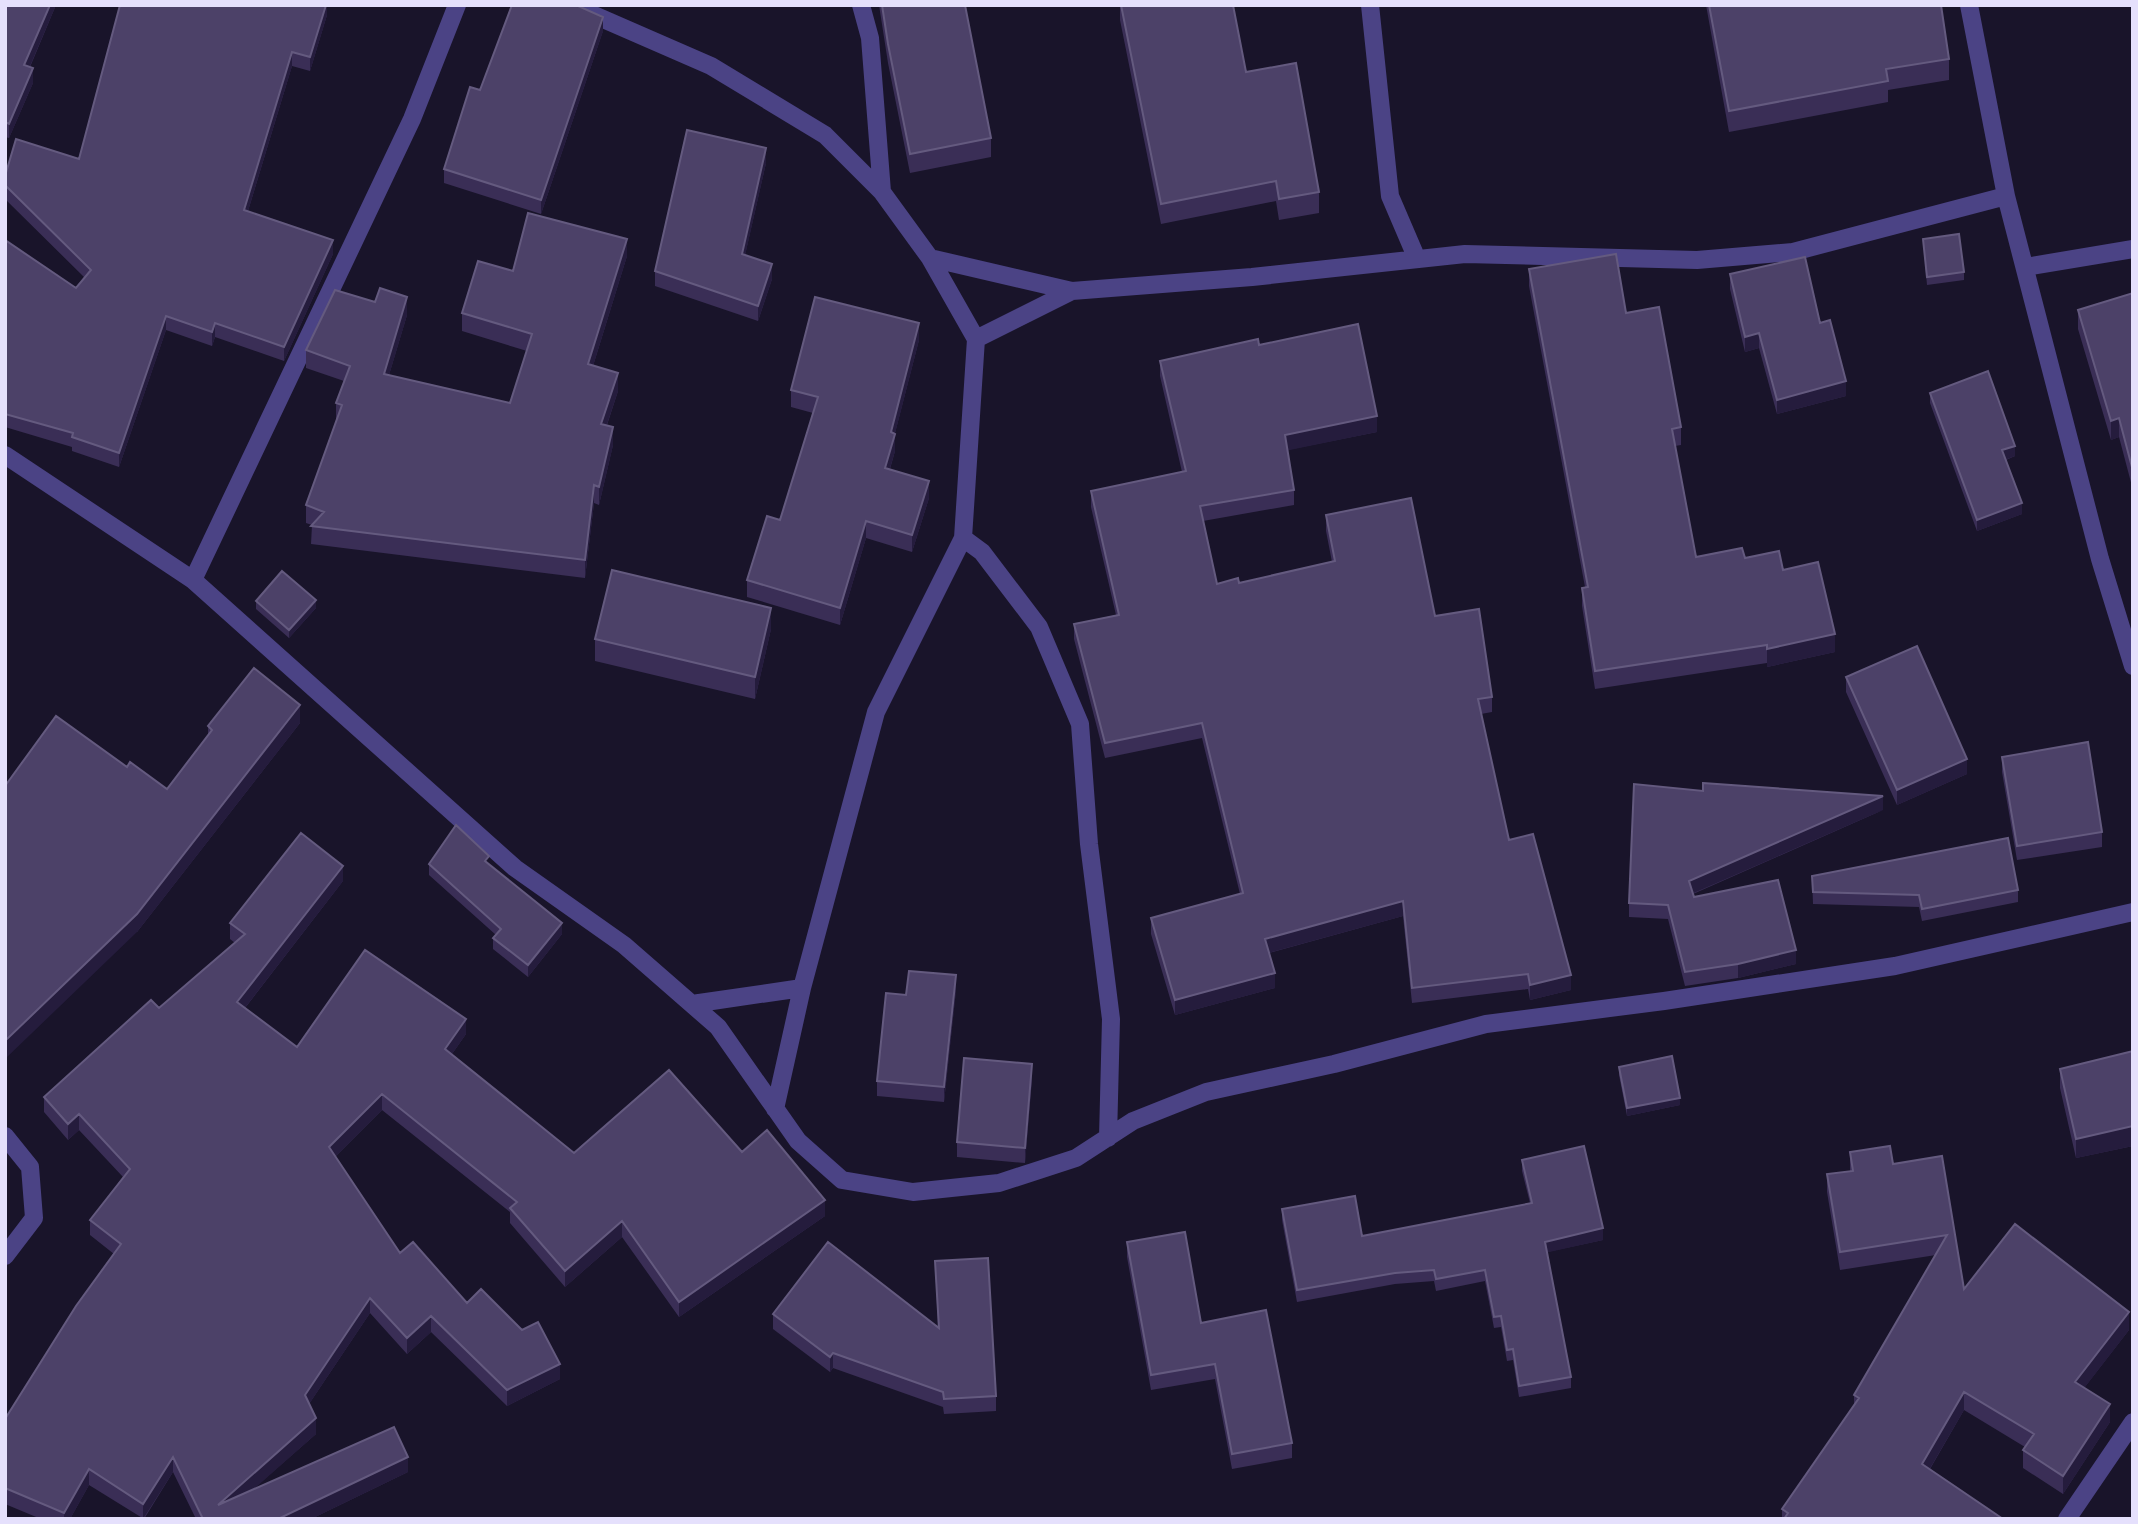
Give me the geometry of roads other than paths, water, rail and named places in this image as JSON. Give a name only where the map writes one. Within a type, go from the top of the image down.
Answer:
[{"type":"street","points":[[193,580],[412,119],[457,5]]},
{"type":"street","points":[[571,5],[723,73],[825,135],[881,192],[930,258],[976,339],[963,538],[876,712],[802,988],[775,1109]]},
{"type":"street","points":[[861,5],[870,38],[881,192]]},
{"type":"street","points":[[1370,5],[1390,195],[1417,259]]},
{"type":"street","points":[[1969,5],[2006,196],[2100,559],[2133,666]]},
{"type":"street","points":[[930,258],[1072,291],[1252,277],[1465,254],[1696,260],[1793,252],[2006,196]]},
{"type":"street","points":[[2025,267],[2133,248]]},
{"type":"street","points":[[976,339],[1072,291]]},
{"type":"street","points":[[5,456],[193,580],[515,868],[624,945],[718,1027],[799,1141],[842,1180],[913,1192],[999,1183],[1076,1158],[1133,1121],[1206,1092],[1334,1064],[1486,1024],[1895,966],[2133,912]]},
{"type":"street","points":[[963,538],[982,552],[1039,627],[1080,724],[1089,844],[1111,1019],[1108,1138]]},
{"type":"street","points":[[692,1004],[802,988]]},
{"type":"street","points":[[5,1136],[30,1167],[34,1218],[5,1256]]},
{"type":"street","points":[[2067,1519],[2133,1422]]}]
